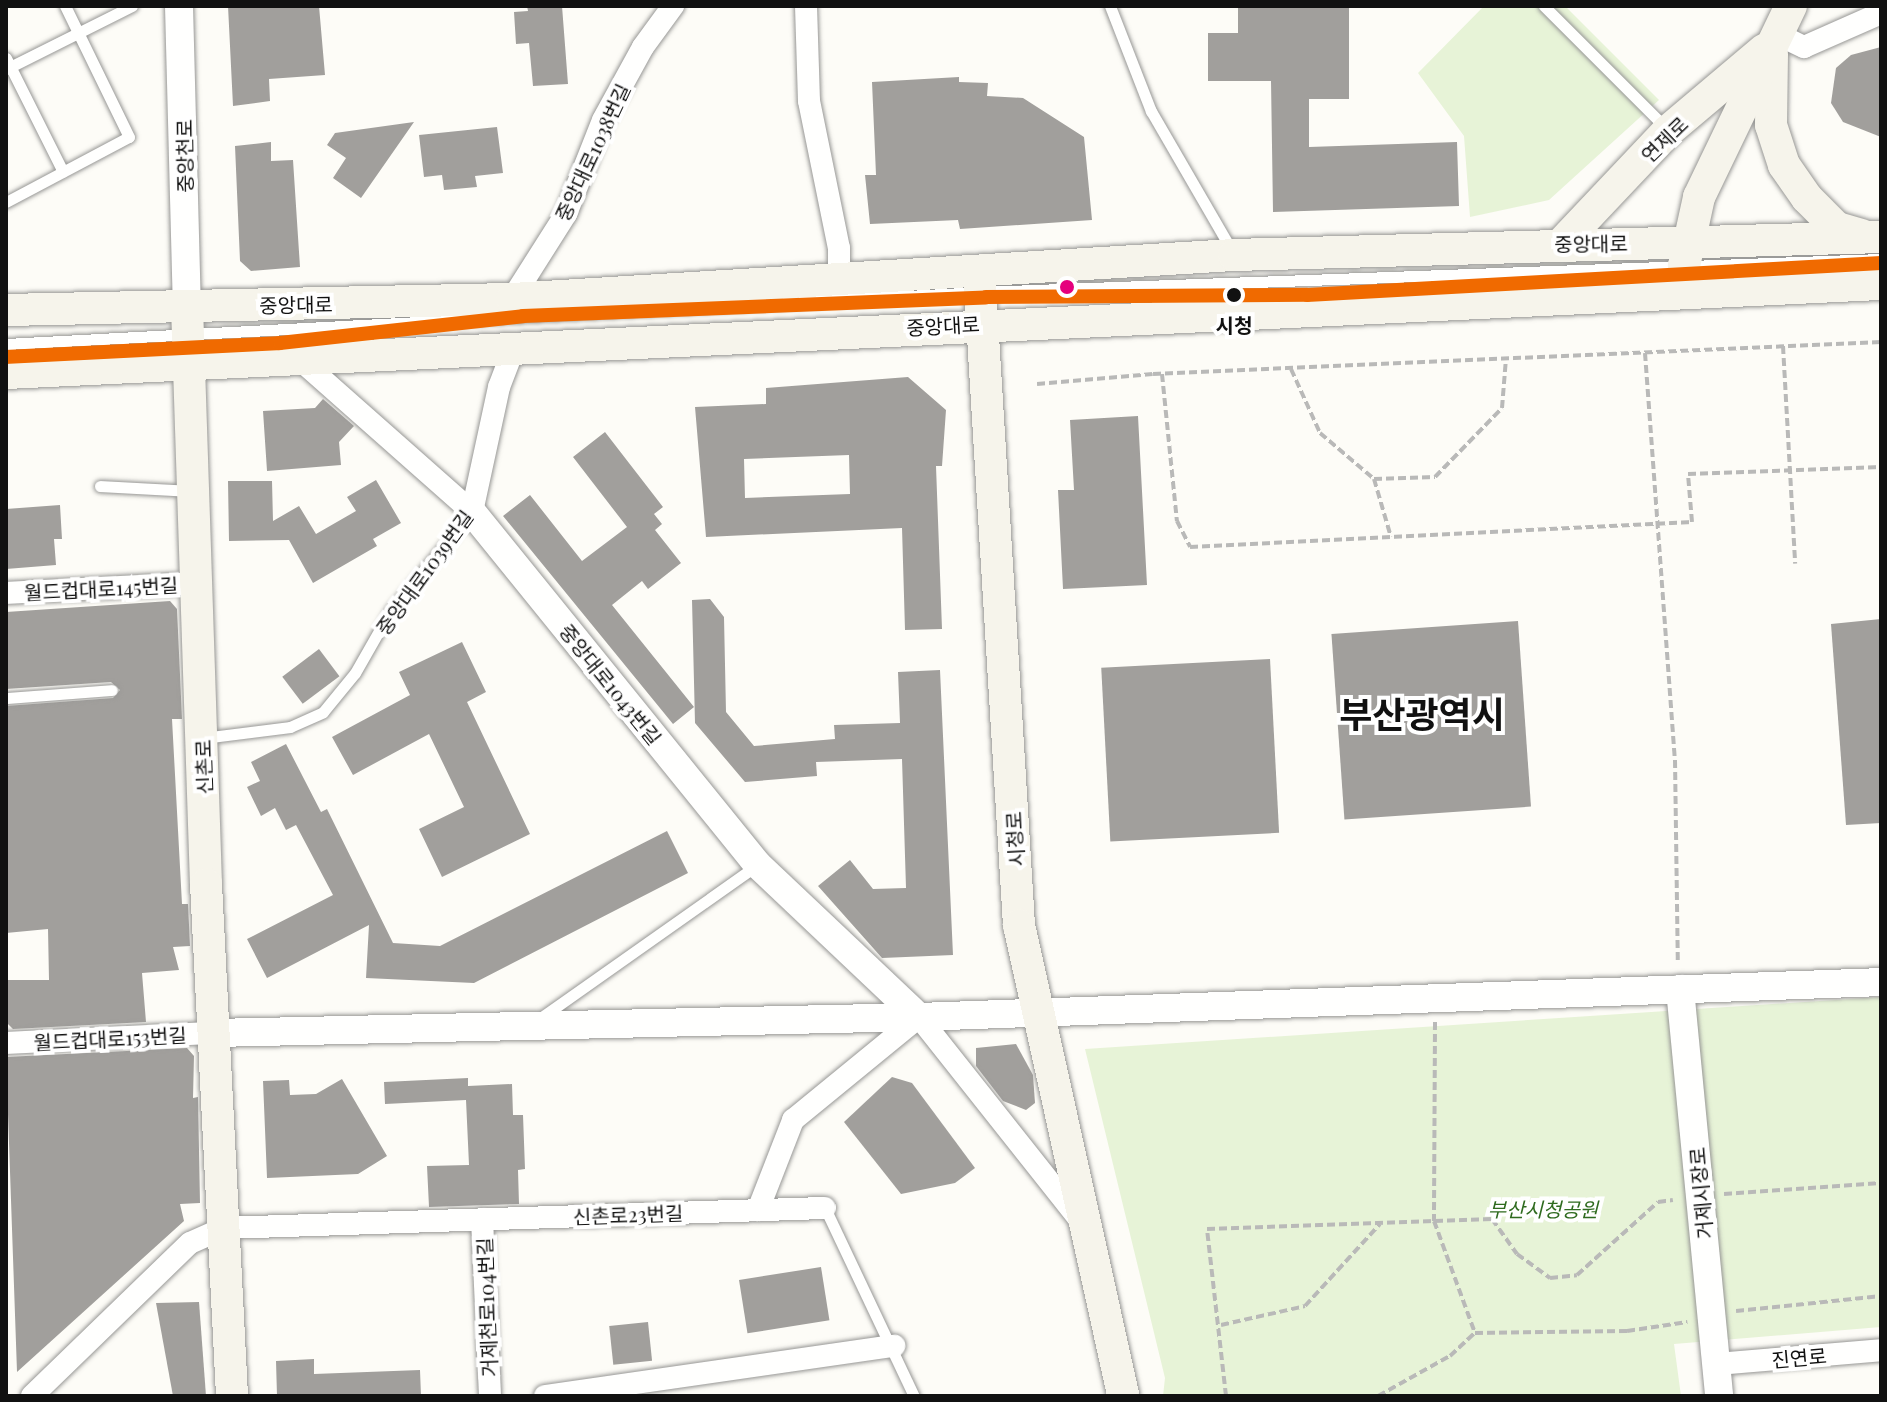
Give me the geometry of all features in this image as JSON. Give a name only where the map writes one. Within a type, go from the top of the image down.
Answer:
[{"type":"main road","name":"연제로","points":[[1563,242],[1668,131],[1780,28]]},
{"type":"main road","points":[[1780,28],[1771,125],[1784,165],[1807,198],[1837,228],[1878,244]]},
{"type":"main road","points":[[1687,267],[1699,197],[1780,28]]},
{"type":"main road","name":"중앙대로","points":[[6,310],[189,335],[297,357],[515,345],[982,295],[1234,255],[1563,242],[1687,267],[1881,284]]},
{"type":"main road","name":"중앙대로","points":[[6,373],[189,335],[512,299],[839,279],[982,295],[1687,267],[1878,244]]},
{"type":"main road","name":"시청로","points":[[982,295],[1019,925],[1041,1011],[1123,1396]]},
{"type":"main road","name":"신촌로","points":[[189,335],[202,738],[232,1396]]},
{"type":"street","points":[[165,6],[181,39]]},
{"type":"street","name":"중앙천로","points":[[179,6],[189,335]]},
{"type":"street","name":"중앙대로1038번길","points":[[512,299],[566,214],[603,120],[643,47],[673,6]]},
{"type":"street","points":[[806,6],[809,101],[839,248],[839,279]]},
{"type":"street","points":[[1780,28],[1804,47],[1881,13]]},
{"type":"street","name":"중앙대로1039번길","points":[[472,512],[499,387],[515,345]]},
{"type":"street","name":"중앙대로1043번길","points":[[297,357],[472,512],[758,865],[919,1017],[1088,1229]]},
{"type":"street","name":"월드컵대로145번길","points":[[6,593],[197,583]]},
{"type":"street","points":[[214,1033],[919,1017],[1881,982]]},
{"type":"street","name":"거제시장로","points":[[1680,989],[1711,1195],[1724,1315],[1716,1364],[1719,1396]]},
{"type":"street","points":[[758,1210],[793,1120],[919,1017]]},
{"type":"street","name":"월드컵대로153번길","points":[[6,1043],[214,1033]]},
{"type":"street","name":"신촌로23번길","points":[[224,1228],[825,1208]]},
{"type":"street","name":"거제천로104번길","points":[[482,1219],[490,1396]]},
{"type":"street","points":[[32,1396],[190,1243],[224,1228]]},
{"type":"street","points":[[545,1396],[894,1346]]},
{"type":"street","name":"진연로","points":[[1716,1364],[1881,1350]]},
{"type":"lane","points":[[6,202],[129,137],[65,6]]},
{"type":"lane","points":[[63,172],[7,65],[132,6]]},
{"type":"lane","points":[[1110,6],[1151,111],[1234,255]]},
{"type":"lane","points":[[1544,6],[1668,131]]},
{"type":"lane","points":[[6,344],[982,295]]},
{"type":"lane","points":[[100,486],[196,492]]},
{"type":"lane","name":"중앙대로1039번길","points":[[202,738],[290,727],[323,712],[355,673],[391,610],[472,512]]},
{"type":"lane","points":[[6,698],[112,690]]},
{"type":"lane","points":[[531,1024],[758,865]]},
{"type":"lane","name":"신촌로23번길","points":[[825,1208],[894,1346],[914,1396]]},
{"type":"path","points":[[1037,384],[1162,374],[1881,342]]},
{"type":"path","points":[[1783,346],[1795,564]]},
{"type":"path","points":[[1645,352],[1654,522],[1675,760],[1680,989]]},
{"type":"path","points":[[1374,479],[1435,477],[1502,408],[1506,358]]},
{"type":"path","points":[[1291,368],[1320,433],[1374,479],[1391,537]]},
{"type":"path","points":[[1162,374],[1177,521],[1190,547],[1692,522],[1688,474],[1790,467],[1881,467]]},
{"type":"path","points":[[1435,998],[1434,1221],[1475,1333]]},
{"type":"path","points":[[1226,1396],[1221,1325],[1207,1229],[1492,1219],[1517,1254],[1550,1278],[1577,1275],[1658,1202],[1711,1195],[1881,1183]]},
{"type":"path","points":[[1221,1325],[1305,1306],[1381,1223]]},
{"type":"path","points":[[1378,1396],[1450,1356],[1475,1333],[1627,1331],[1724,1315],[1881,1296]]},
{"type":"path","points":[[1251,1396],[1298,1396]]},
{"type":"green space","points":[[1484,6],[1565,6],[1659,100],[1549,200],[1470,217],[1464,136],[1418,73]]},
{"type":"green space","name":"부산시청공원","points":[[1881,997],[1881,1327],[1674,1344],[1681,1396],[1163,1396],[1165,1378],[1085,1049]]},
{"type":"building","points":[[228,6],[319,6],[325,75],[269,79],[270,101],[233,106]]},
{"type":"building","points":[[527,6],[562,6],[568,84],[533,86],[529,43],[516,44],[514,12],[528,11]]},
{"type":"building","points":[[1238,6],[1349,6],[1349,99],[1309,99],[1309,147],[1457,142],[1459,206],[1273,212],[1271,81],[1208,81],[1208,33],[1238,33]]},
{"type":"building","points":[[1881,47],[1881,137],[1843,122],[1831,103],[1836,68],[1851,55]]},
{"type":"building","points":[[959,77],[959,82],[988,83],[987,96],[1023,98],[1084,137],[1092,220],[960,229],[958,220],[870,224],[865,175],[876,175],[872,82]]},
{"type":"building","points":[[414,122],[361,198],[333,178],[346,158],[327,145],[335,133]]},
{"type":"building","points":[[497,127],[503,173],[475,176],[477,187],[444,190],[442,175],[424,177],[419,135]]},
{"type":"building","points":[[271,142],[271,161],[293,160],[300,267],[251,271],[240,261],[235,146]]},
{"type":"building","points":[[908,377],[946,410],[942,466],[936,466],[942,629],[905,630],[902,528],[706,537],[695,407],[766,404],[766,388]],"holes":[[[849,455],[850,494],[745,498],[744,459]]]},
{"type":"building","points":[[323,399],[354,426],[339,442],[341,465],[267,471],[263,411],[315,408]]},
{"type":"building","points":[[1138,416],[1147,585],[1063,589],[1058,490],[1074,490],[1070,420]]},
{"type":"building","points":[[605,432],[663,507],[654,514],[662,524],[655,530],[681,563],[648,589],[642,581],[612,605],[694,707],[673,724],[503,516],[530,495],[582,561],[627,527],[573,457]]},
{"type":"building","points":[[376,480],[401,523],[373,539],[377,546],[313,583],[289,540],[229,541],[228,481],[272,481],[273,521],[299,506],[316,534],[356,511],[347,497]]},
{"type":"building","points":[[60,505],[62,539],[54,539],[56,565],[6,569],[6,509]]},
{"type":"building","points":[[710,599],[724,617],[726,712],[754,746],[835,739],[834,725],[900,723],[898,672],[940,670],[953,955],[882,958],[818,886],[850,860],[873,889],[906,888],[902,759],[816,762],[817,776],[745,782],[695,723],[692,600]]},
{"type":"building","points":[[170,601],[177,609],[182,719],[172,719],[182,904],[188,904],[190,946],[173,947],[179,970],[142,973],[146,1022],[13,1029],[6,1022],[6,980],[49,980],[48,929],[6,933],[6,706],[113,698],[120,690],[111,682],[6,689],[6,612]]},
{"type":"building","points":[[1881,619],[1881,823],[1846,825],[1831,624]]},
{"type":"building","points":[[1518,621],[1531,807],[1344,820],[1331,634]]},
{"type":"building","points":[[462,642],[486,692],[467,702],[530,834],[442,877],[419,829],[464,807],[429,734],[353,775],[332,737],[410,695],[399,672]]},
{"type":"building","points":[[319,649],[339,676],[303,704],[282,677]]},
{"type":"building","points":[[1270,659],[1279,833],[1110,842],[1101,668]]},
{"type":"building","points":[[286,744],[321,812],[327,809],[393,943],[440,946],[667,831],[688,873],[474,983],[366,978],[369,925],[267,978],[247,939],[333,895],[296,825],[286,830],[275,808],[261,816],[247,787],[260,781],[251,762]]},
{"type":"building","points":[[1016,1044],[1033,1075],[1035,1103],[1026,1110],[1003,1101],[976,1066],[976,1048]]},
{"type":"building","points":[[187,1048],[194,1056],[193,1098],[198,1097],[200,1203],[180,1204],[184,1221],[17,1372],[6,1057]]},
{"type":"building","points":[[892,1077],[912,1083],[975,1168],[955,1183],[901,1194],[844,1122]]},
{"type":"building","points":[[468,1078],[468,1086],[512,1084],[513,1115],[523,1115],[525,1169],[518,1170],[519,1204],[429,1207],[427,1166],[469,1165],[466,1100],[385,1104],[384,1082]]},
{"type":"building","points":[[342,1079],[387,1156],[358,1174],[267,1178],[263,1081],[289,1080],[290,1095],[316,1094]]},
{"type":"building","points":[[821,1267],[829,1320],[747,1333],[739,1280]]},
{"type":"building","points":[[199,1302],[206,1396],[173,1396],[156,1303]]},
{"type":"building","points":[[648,1322],[652,1361],[613,1365],[609,1326]]},
{"type":"building","points":[[314,1359],[314,1374],[420,1370],[421,1396],[277,1396],[276,1361]]},
{"type":"transit line","points":[[6,357],[280,343],[523,316],[986,297],[1307,295],[1881,263]]},
{"type":"place","name":"시청","points":[[1234,295]]},
{"type":"district","name":"부산광역시","points":[[1422,714]]}]
